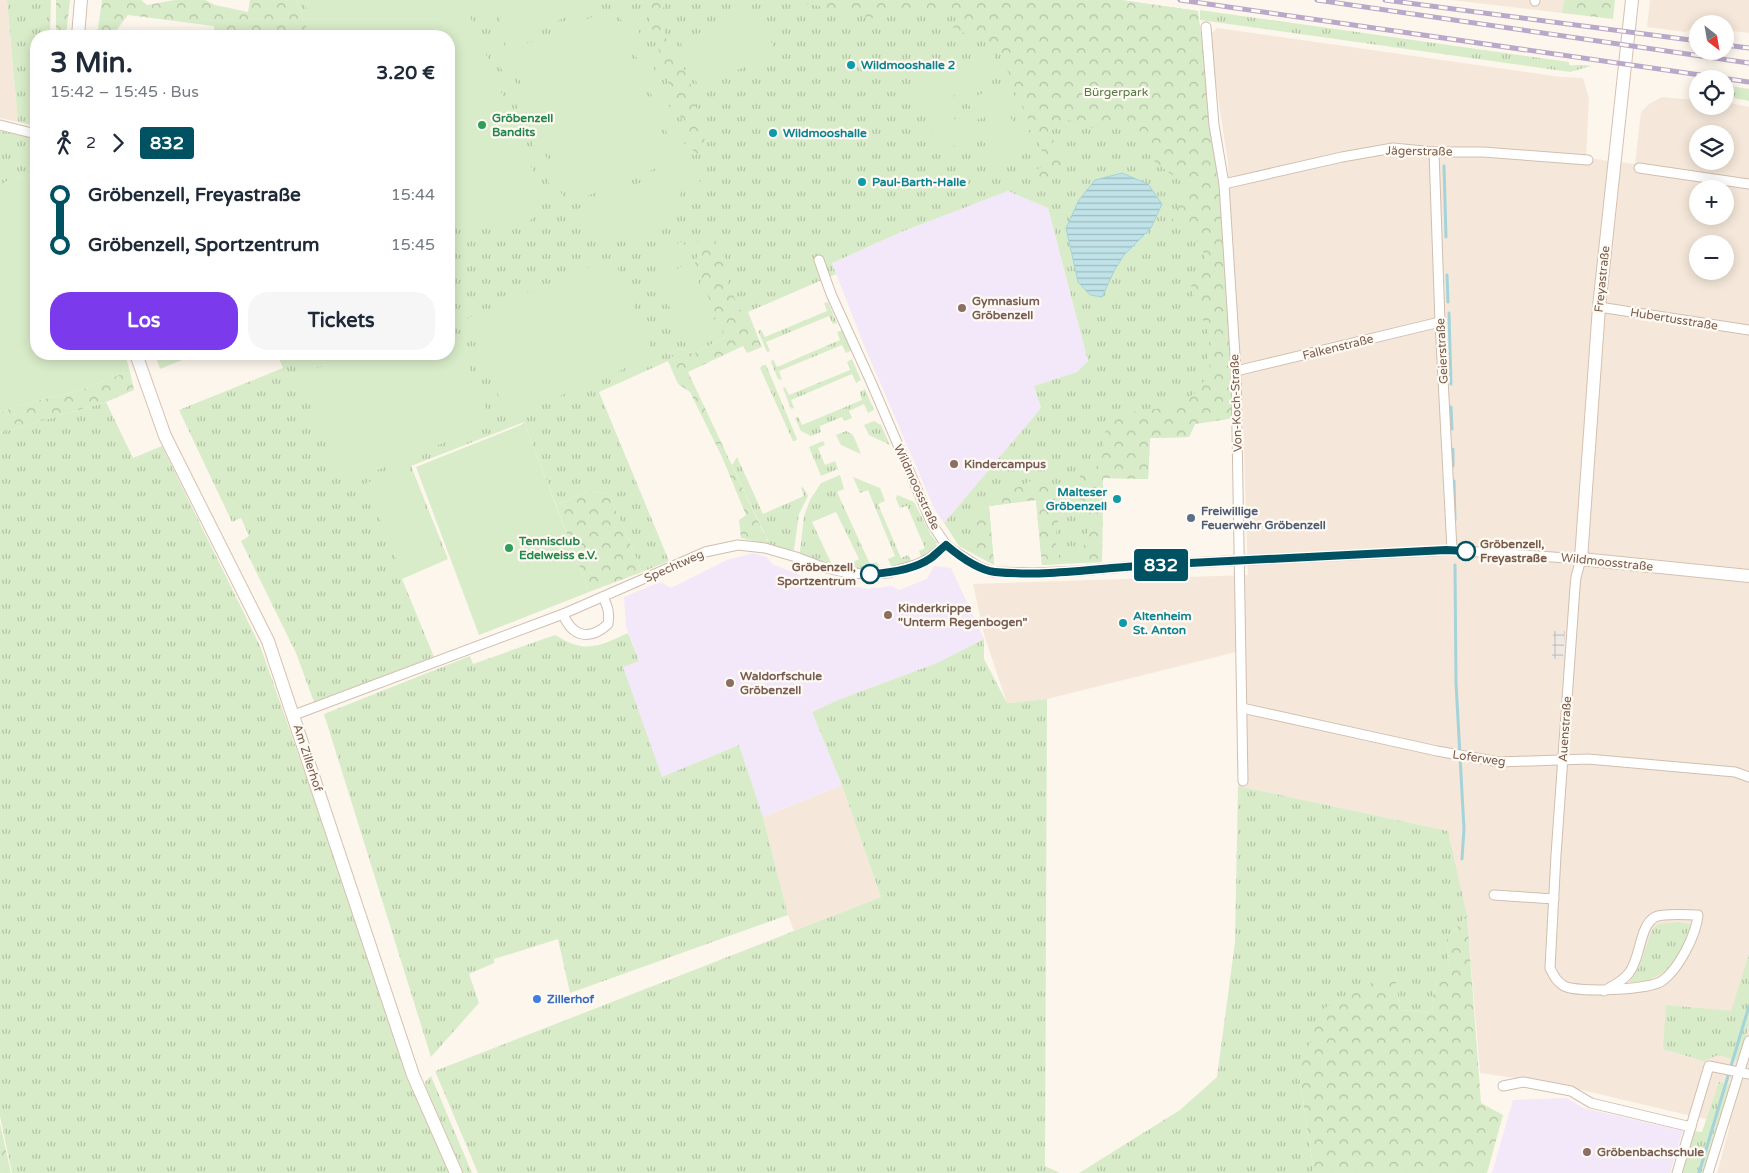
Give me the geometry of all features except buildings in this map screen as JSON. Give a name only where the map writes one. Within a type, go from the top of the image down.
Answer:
[{"type":"street","points":[[78,30],[81,0]]},
{"type":"street","name":"Freyastraße","points":[[1581,559],[1599,307],[1632,0]]},
{"type":"street","name":"Von-Koch-Straße","points":[[1206,27],[1214,125],[1224,184],[1236,371],[1243,781]]},
{"type":"street","points":[[0,124],[30,132]]},
{"type":"street","name":"Jägerstraße","points":[[1224,184],[1342,157],[1393,148],[1434,152],[1483,152],[1588,160]]},
{"type":"street","name":"Geierstraße","points":[[1434,152],[1440,322],[1452,550]]},
{"type":"street","points":[[1639,168],[1749,184]]},
{"type":"street","name":"Wildmoosstraße","points":[[819,260],[831,294],[932,524],[946,545],[979,567],[993,572],[1078,571],[1148,565],[1452,550],[1581,559],[1749,576]]},
{"type":"street","name":"Hubertusstraße","points":[[1599,307],[1749,330]]},
{"type":"street","name":"Falkenstraße","points":[[1236,371],[1440,322]]},
{"type":"street","name":"Am Zillerhof","points":[[138,360],[164,436],[268,641],[413,1075],[456,1173]]},
{"type":"street","name":"Spechtweg","points":[[294,716],[563,614],[705,552],[738,545],[765,548],[822,567],[848,573],[868,574],[888,573],[918,564],[930,558],[946,545]]},
{"type":"street","name":"Auenstraße","points":[[1581,559],[1576,577],[1550,968],[1556,980],[1566,987],[1604,991],[1639,987],[1661,982],[1677,964],[1690,943],[1697,927],[1698,915],[1656,917],[1646,925],[1636,961],[1629,973],[1619,983],[1604,991]]},
{"type":"street","points":[[563,614],[566,623],[578,632],[587,635],[600,632],[608,624],[609,616],[603,598]]},
{"type":"street","name":"Loferweg","points":[[1242,708],[1437,752],[1499,762],[1606,760],[1735,772],[1749,777]]},
{"type":"street","points":[[1494,895],[1554,899]]},
{"type":"street","points":[[1708,1173],[1749,1041]]},
{"type":"street","points":[[1677,1173],[1709,1066],[1740,1073]]},
{"type":"street","points":[[1503,1086],[1523,1082],[1571,1091],[1591,1103],[1691,1126]]},
{"type":"shaded area","points":[[0,0],[7,0],[18,122],[0,118]]},
{"type":"shaded area","points":[[1451,0],[1564,0],[1562,13]]},
{"type":"shaded area","points":[[1650,0],[1749,0],[1749,33],[1734,31],[1734,15],[1689,15],[1689,30],[1685,32],[1647,27]]},
{"type":"shaded area","points":[[1217,28],[1561,77],[1583,78],[1589,98],[1586,158],[1635,164],[1641,112],[1649,104],[1662,97],[1689,100],[1689,115],[1734,115],[1734,104],[1749,107],[1749,953],[1718,1055],[1738,1061],[1749,1026],[1749,1173],[1717,1173],[1730,1125],[1552,1083],[1480,1073],[1467,916],[1448,831],[1238,786],[1236,652],[1047,699],[1007,703],[985,638],[973,584],[1248,575],[1243,421],[1228,164],[1209,36]]},
{"type":"shaded area","name":"Gymnasium Gröbenzell","points":[[1008,191],[1048,208],[1088,361],[1077,372],[1034,386],[1041,408],[944,523],[935,510],[863,343],[832,263],[901,232]]},
{"type":"shaded area","name":"Waldorfschule Gröbenzell","points":[[753,553],[767,557],[772,564],[807,578],[868,589],[891,586],[899,590],[927,579],[934,566],[951,568],[984,639],[937,663],[838,700],[812,712],[842,785],[763,817],[739,745],[662,778],[622,667],[639,660],[626,627],[624,597],[660,582],[671,588],[727,560]]},
{"type":"shaded area","points":[[1553,631],[1565,631],[1563,659],[1552,659]]},
{"type":"shaded area","points":[[842,785],[881,897],[794,931],[788,915],[763,817]]},
{"type":"shaded area","name":"Gröbenbachschule","points":[[1567,1098],[1583,1108],[1683,1131],[1670,1173],[1492,1173],[1513,1100]]},
{"type":"green space","points":[[7,0],[51,0],[50,30],[30,30],[30,125],[18,122]]},
{"type":"green space","points":[[56,0],[70,0],[67,30],[56,30]]},
{"type":"green space","points":[[102,0],[141,0],[147,5],[175,0],[205,0],[215,5],[248,12],[250,0],[296,0],[308,30],[214,30],[214,26],[128,15],[117,30],[98,30]]},
{"type":"green space","name":"Bürgerpark","points":[[296,0],[1121,0],[1198,11],[1233,418],[1195,424],[1189,437],[1150,438],[1148,479],[1103,478],[1102,562],[1042,565],[1036,500],[989,506],[994,565],[959,546],[944,523],[1041,408],[1034,386],[1077,372],[1088,361],[1048,208],[1008,191],[901,232],[832,263],[836,274],[748,312],[725,337],[693,354],[684,349],[676,350],[668,361],[599,392],[669,561],[642,572],[609,494],[590,491],[556,505],[524,422],[411,466],[448,559],[402,579],[434,657],[314,702],[296,653],[241,541],[249,536],[241,518],[232,522],[179,410],[283,368],[280,360],[455,360],[455,30],[308,30]]},
{"type":"green space","points":[[303,0],[464,0],[476,32],[455,41],[455,30],[316,30]]},
{"type":"green space","points":[[473,0],[489,0],[501,6],[493,19]]},
{"type":"green space","points":[[509,0],[608,0],[626,0],[702,187],[691,192],[685,179],[677,201],[665,219],[650,231],[633,238],[614,239],[595,235],[577,225],[560,209],[501,68],[497,50],[497,33],[504,8]],"holes":[[[608,0],[618,12],[675,153],[678,167],[573,211],[561,193],[507,61],[504,43]]]},
{"type":"green space","points":[[643,0],[666,0],[661,15],[669,52],[688,74],[707,149],[695,155],[675,101]]},
{"type":"green space","name":"Bürgerpark","points":[[792,0],[1121,0],[1198,11],[1220,183],[1233,379],[1233,418],[1195,424],[1189,437],[1150,438],[1148,479],[1103,478],[1102,562],[1080,563],[1088,529],[1077,489],[1081,472],[1098,466],[1103,454],[1104,433],[1118,418],[1139,410],[1156,409],[1181,401],[1194,394],[1211,372],[1207,355],[1210,338],[1191,286],[1204,269],[1204,255],[1194,237],[1171,221],[1187,186],[1155,162],[1125,115],[1091,128],[1069,120],[1049,132],[1063,159],[1059,176],[1049,180],[1028,177],[1047,163],[998,48],[953,28],[959,9],[905,10],[876,19]]},
{"type":"green space","points":[[1564,0],[1615,0],[1613,19],[1562,13]]},
{"type":"green space","points":[[612,9],[674,161],[570,203],[508,51]]},
{"type":"green space","points":[[758,9],[776,54],[698,86],[680,41]]},
{"type":"green space","points":[[1200,10],[1569,62],[1569,65],[1591,66],[1570,72],[1200,20]]},
{"type":"green space","name":"Gröbenzell Bandits","points":[[479,37],[545,201],[527,225],[469,222],[455,223],[455,47]]},
{"type":"green space","points":[[993,54],[1003,76],[965,92],[955,70]]},
{"type":"green space","points":[[948,73],[957,94],[946,100],[955,120],[965,116],[974,137],[933,155],[923,134],[933,130],[924,109],[915,113],[906,92]]},
{"type":"green space","points":[[1008,82],[1017,102],[1006,107],[1015,127],[1025,123],[1035,144],[993,162],[984,141],[993,137],[985,117],[976,120],[967,100]]},
{"type":"green space","points":[[1734,86],[1749,89],[1749,101],[1734,98]]},
{"type":"green space","points":[[0,131],[30,137],[30,175],[7,181],[0,186]]},
{"type":"green space","points":[[30,175],[30,360],[127,360],[130,372],[71,393],[26,403],[0,413],[0,186],[7,181]]},
{"type":"green space","points":[[711,233],[728,265],[725,275],[738,307],[744,314],[748,312],[762,347],[747,353],[743,346],[688,372],[768,542],[766,544],[741,538],[739,520],[746,515],[722,457],[690,392],[678,384],[668,361],[676,350],[684,349],[693,354],[725,337],[695,264],[699,248],[697,240]]},
{"type":"green space","points":[[683,241],[690,257],[659,271],[652,255]]},
{"type":"green space","points":[[613,257],[654,356],[508,418],[466,319]]},
{"type":"green space","points":[[690,263],[721,334],[688,349],[657,278]]},
{"type":"green space","points":[[828,302],[837,323],[833,324],[829,316],[766,342],[770,351],[767,352],[758,331],[761,330],[765,337],[827,311],[824,303]]},
{"type":"green space","points":[[843,330],[851,351],[846,353],[842,345],[779,371],[782,380],[778,379],[771,362],[773,359],[777,367],[840,340],[837,332]]},
{"type":"green space","points":[[455,333],[492,423],[343,484],[298,376],[337,360],[455,360]]},
{"type":"green space","points":[[852,359],[861,380],[856,383],[852,374],[791,400],[794,408],[791,409],[783,388],[785,387],[789,395],[850,370],[847,362]]},
{"type":"green space","points":[[157,360],[182,360],[160,369]]},
{"type":"green space","points":[[766,365],[797,439],[795,441],[793,441],[760,368]]},
{"type":"green space","points":[[130,372],[134,390],[106,402],[0,433],[0,413],[8,409],[71,393]]},
{"type":"green space","points":[[865,389],[874,410],[868,413],[864,404],[849,411],[852,418],[844,421],[842,417],[820,426],[821,432],[811,436],[801,431],[795,418],[798,417],[802,425],[862,400],[860,392]]},
{"type":"green space","points":[[106,402],[133,458],[162,446],[261,648],[333,854],[450,1173],[12,1173],[0,1116],[0,433]]},
{"type":"green space","points":[[874,421],[881,425],[890,445],[869,435],[864,425]]},
{"type":"green space","name":"Tennisclub Edelweiss e.V.","points":[[524,422],[589,592],[479,635],[416,467],[521,425]]},
{"type":"green space","points":[[846,431],[853,435],[861,454],[841,445],[836,435]]},
{"type":"green space","points":[[823,441],[825,445],[818,448],[825,465],[835,461],[838,469],[821,476],[809,447]]},
{"type":"green space","points":[[737,457],[763,514],[804,496],[801,488],[803,487],[808,496],[799,514],[794,550],[790,551],[766,544],[768,541],[732,465]]},
{"type":"green space","points":[[408,466],[445,559],[403,576],[366,483]]},
{"type":"green space","points":[[840,475],[844,489],[837,492],[870,564],[877,562],[879,568],[876,572],[854,571],[851,563],[859,559],[836,512],[812,522],[833,567],[843,566],[845,571],[832,568],[803,556],[800,552],[804,516],[810,500],[821,483]]},
{"type":"green space","points":[[853,477],[880,488],[885,501],[878,504],[901,558],[908,555],[911,560],[910,564],[892,569],[888,559],[895,556],[868,490],[860,493]]},
{"type":"green space","points":[[1032,480],[1053,491],[1059,516],[1055,541],[1061,564],[1042,565],[1036,500],[989,506],[994,565],[972,553],[974,515],[991,496],[1019,487]]},
{"type":"green space","points":[[590,491],[609,494],[642,572],[589,592],[556,505]]},
{"type":"green space","points":[[897,495],[914,502],[931,535],[937,542],[935,550],[922,559],[919,551],[925,548],[907,506],[900,508],[896,499]]},
{"type":"green space","points":[[628,633],[639,661],[623,667],[662,777],[739,745],[763,817],[788,915],[570,993],[558,939],[494,959],[494,963],[469,974],[479,1003],[431,1057],[324,714],[470,656],[473,664],[555,635],[575,645],[592,646],[608,642]]},
{"type":"green space","points":[[984,639],[984,659],[1007,703],[1047,699],[1045,1166],[1060,1173],[478,1173],[435,1071],[881,897],[842,785],[812,712],[838,700],[937,663]]},
{"type":"green space","points":[[1238,786],[1448,831],[1467,915],[1446,941],[1450,967],[1436,980],[1432,1013],[1400,1010],[1394,972],[1299,1073],[1314,1173],[1079,1173],[1180,1110],[1217,1077],[1235,942]]},
{"type":"green space","points":[[1467,915],[1481,1103],[1503,1115],[1487,1173],[1314,1173],[1299,1073],[1321,1010],[1394,971],[1400,1010],[1432,1013],[1436,980],[1450,966],[1446,941]]},
{"type":"green space","points":[[1679,922],[1690,924],[1694,930],[1682,955],[1659,975],[1636,985],[1630,982],[1639,967],[1652,930],[1658,924]]},
{"type":"green space","points":[[1749,953],[1749,1026],[1738,1061],[1718,1055],[1704,1061],[1663,1049],[1666,1005],[1731,1011]]},
{"type":"green space","points":[[431,1076],[472,1173],[460,1173],[426,1087],[425,1082]]},
{"type":"green space","points":[[1719,1082],[1732,1085],[1704,1173],[1681,1173],[1693,1131],[1702,1132]]},
{"type":"green space","points":[[0,1123],[11,1173],[0,1173]]},
{"type":"water","points":[[1122,173],[1148,184],[1162,204],[1151,228],[1124,255],[1102,297],[1090,295],[1078,282],[1066,228],[1079,200],[1095,180]]},
{"type":"waterway","points":[[1444,166],[1446,237]]},
{"type":"waterway","points":[[1447,275],[1448,302]]},
{"type":"waterway","points":[[1449,313],[1451,384]]},
{"type":"waterway","points":[[1451,407],[1452,429]]},
{"type":"waterway","points":[[1453,449],[1453,466]]},
{"type":"waterway","points":[[1454,481],[1455,520]]},
{"type":"waterway","points":[[1455,565],[1456,683],[1464,829],[1462,859]]},
{"type":"waterway","points":[[1699,1173],[1749,1006]]},
{"type":"railway","points":[[1180,0],[1749,82]]},
{"type":"railway","points":[[1317,0],[1749,63]]},
{"type":"railway","points":[[1385,0],[1689,40]]},
{"type":"railway","points":[[1734,46],[1749,48]]},
{"type":"bus line","name":"832","points":[[870,574],[888,573],[918,564],[930,558],[946,545],[979,567],[993,572],[1034,573],[1148,565],[1446,550],[1466,551]]},
{"type":"place","name":"Wildmooshalle 2","points":[[851,65]]},
{"type":"place","name":"Gröbenzell Bandits","points":[[482,125]]},
{"type":"place","name":"Wildmooshalle","points":[[773,133]]},
{"type":"place","name":"Paul-Barth-Halle","points":[[862,182]]},
{"type":"place","name":"Gymnasium Gröbenzell","points":[[962,308]]},
{"type":"place","name":"Kindercampus","points":[[954,464]]},
{"type":"place","name":"Malteser Gröbenzell","points":[[1117,499]]},
{"type":"place","name":"Freiwillige Feuerwehr Gröbenzell","points":[[1191,518]]},
{"type":"place","name":"Tennisclub Edelweiss e.V.","points":[[509,548]]},
{"type":"place","name":"Gröbenzell, Freyastraße","points":[[1466,551]]},
{"type":"place","name":"Gröbenzell, Sportzentrum","points":[[870,574]]},
{"type":"place","name":"Kinderkrippe \"Unterm Regenbogen\"","points":[[888,615]]},
{"type":"place","name":"Altenheim St. Anton","points":[[1123,623]]},
{"type":"place","name":"Waldorfschule Gröbenzell","points":[[730,683]]},
{"type":"place","name":"Zillerhof","points":[[537,999]]},
{"type":"place","name":"Gröbenbachschule","points":[[1587,1152]]}]
